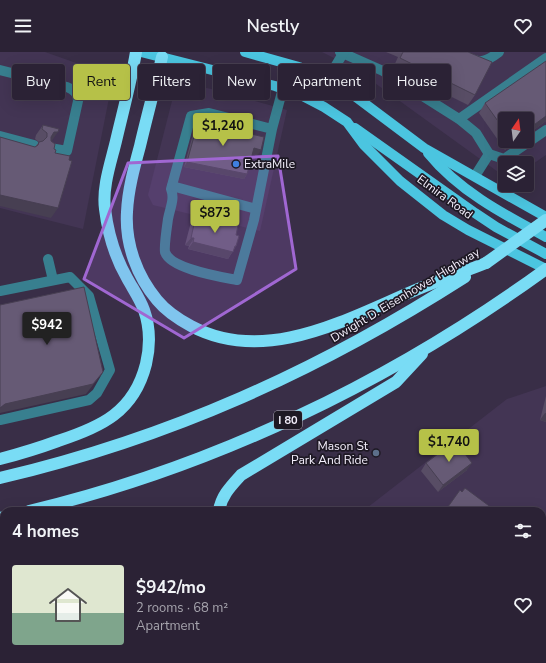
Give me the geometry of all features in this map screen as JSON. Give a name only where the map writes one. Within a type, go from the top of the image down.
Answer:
[{"type":"highway","points":[[0,459],[86,432],[107,422],[124,407],[135,392],[143,374],[148,357],[148,327],[144,310],[117,258],[108,232],[105,207],[110,164],[131,81],[136,52]]},
{"type":"highway","points":[[162,54],[130,186],[127,212],[128,238],[133,256],[143,280],[162,305],[178,319],[200,331],[236,341],[265,342],[286,339],[341,321],[413,291],[486,264]]},
{"type":"highway","name":"Dwight D. Eisenhower Highway","points":[[0,478],[133,440],[252,394],[330,357],[383,328],[486,264],[546,218]]},
{"type":"highway","name":"I 80","points":[[45,507],[137,480],[198,459],[260,433],[324,403],[430,345],[526,284],[546,269]]},
{"type":"highway","points":[[220,507],[228,488],[241,475],[396,382],[430,345]]},
{"type":"main road","name":"Elmira Road","points":[[141,52],[162,54],[278,87]]},
{"type":"main road","name":"Elmira Road","points":[[245,52],[288,64]]},
{"type":"main road","name":"Elmira Road","points":[[311,100],[347,122],[475,213],[546,254]]},
{"type":"main road","name":"Elmira Road","points":[[360,100],[424,148],[546,218]]},
{"type":"main road","name":"Elmira Road","points":[[347,122],[364,145],[400,181],[442,215],[468,230],[546,269]]},
{"type":"main road","name":"Elmira Road","points":[[424,148],[441,169],[468,190],[506,216],[546,237]]},
{"type":"lane","points":[[336,64],[342,52],[383,71],[459,119],[476,132],[489,154],[504,159],[546,130]]},
{"type":"lane","points":[[455,52],[478,62],[482,62],[499,52]]},
{"type":"lane","points":[[459,119],[546,58]]},
{"type":"lane","points":[[0,70],[67,87],[73,90],[78,96],[67,152],[50,148]]},
{"type":"lane","points":[[272,129],[209,113],[191,116],[172,186],[173,195],[168,219],[165,252],[171,262],[208,275],[237,280],[256,209],[272,129],[280,100]]},
{"type":"lane","points":[[0,136],[34,144]]},
{"type":"lane","points":[[475,176],[489,154]]},
{"type":"lane","points":[[172,186],[256,209]]},
{"type":"lane","points":[[48,259],[53,280]]},
{"type":"lane","points":[[0,291],[70,277],[89,296],[110,370],[97,393],[89,400],[0,420]]},
{"type":"highlighted area","points":[[278,156],[296,269],[184,338],[84,279],[128,163]]},
{"type":"shaded area","points":[[0,52],[45,52],[79,64],[73,64],[73,100],[109,100],[83,229],[0,208]]},
{"type":"shaded area","points":[[322,52],[546,52],[546,155],[534,163],[534,156],[498,156],[498,172],[398,100],[451,100],[451,64],[383,64],[383,89],[375,83],[375,64],[346,64]]},
{"type":"shaded area","points":[[205,88],[213,89],[213,100],[252,100],[287,110],[260,231],[153,205],[148,195],[172,100],[205,100]]},
{"type":"shaded area","points":[[546,386],[546,507],[368,507],[507,399]]},
{"type":"building","points":[[403,52],[468,52],[492,62],[475,95],[451,83],[451,64],[412,64],[400,58]]},
{"type":"building","points":[[546,61],[546,116],[534,125],[534,112],[498,112],[498,121],[485,103]]},
{"type":"building","points":[[199,118],[226,125],[225,128],[264,137],[261,150],[254,148],[247,174],[187,162]]},
{"type":"building","points":[[43,125],[59,129],[58,132],[54,132],[51,137],[51,141],[55,144],[55,153],[70,156],[69,160],[72,161],[58,208],[0,195],[0,137],[35,147],[39,142],[43,141],[47,137],[47,133],[42,129]]},
{"type":"building","points":[[196,215],[238,225],[236,235],[239,236],[233,252],[193,242],[194,238],[191,238]]},
{"type":"building","points":[[84,287],[103,372],[93,384],[5,404],[0,408],[0,305]]},
{"type":"building","points":[[455,441],[472,463],[443,485],[426,463]]},
{"type":"building","points":[[465,488],[491,507],[448,507],[460,490],[462,492]]},
{"type":"place","name":"ExtraMile","points":[[236,164]]},
{"type":"place","name":"Mason St Park And Ride","points":[[376,453]]}]
